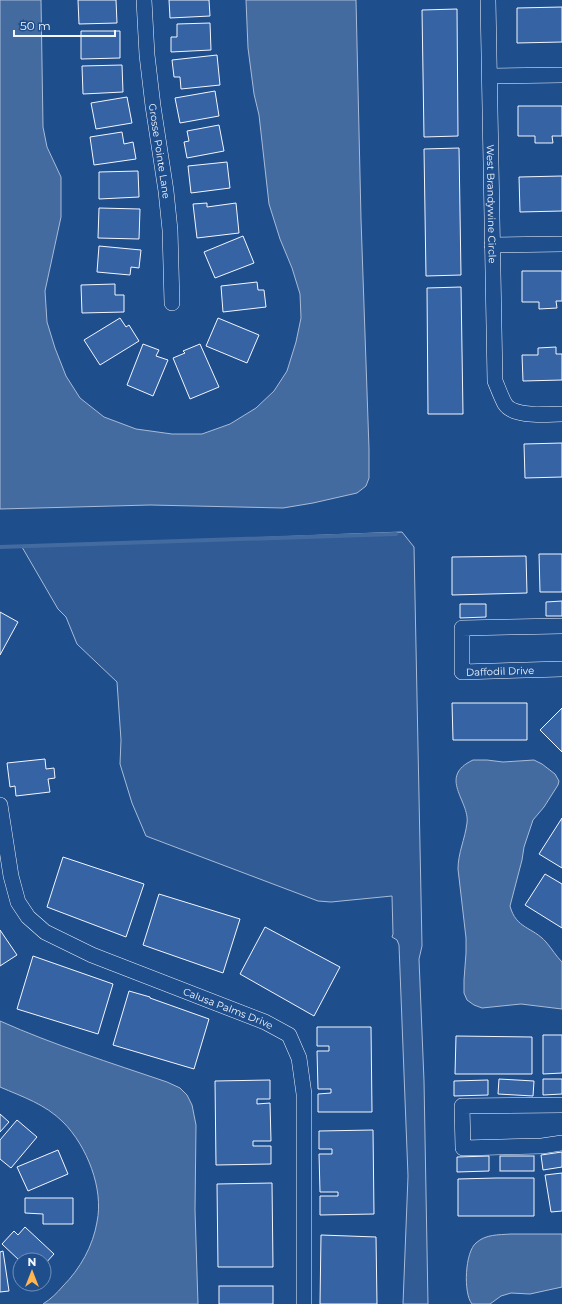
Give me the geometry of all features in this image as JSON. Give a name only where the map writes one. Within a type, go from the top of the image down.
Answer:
[{"type":"street","name":"Grosse Pointe Lane","points":[[144,0],[147,55],[166,190],[169,222],[172,303]]},
{"type":"street","name":"West Brandywine Circle","points":[[488,0],[495,381],[506,406],[519,413],[534,415],[562,414]]},
{"type":"street","points":[[490,76],[562,75]]},
{"type":"street","points":[[492,245],[562,244]]},
{"type":"street","name":"Daffodil Drive","points":[[562,626],[462,628],[462,672],[562,670]]},
{"type":"street","name":"Calusa Palms Drive","points":[[0,806],[11,876],[18,902],[28,917],[45,932],[92,955],[265,1022],[289,1035],[299,1058],[304,1094],[304,1304]]},
{"type":"street","points":[[562,1105],[462,1106],[463,1148],[542,1146],[562,1143]]},
{"type":"shaded area","points":[[0,0],[41,0],[43,127],[47,147],[61,177],[61,217],[45,291],[47,322],[66,376],[80,398],[104,417],[136,429],[172,434],[202,434],[230,424],[256,408],[274,391],[287,371],[296,342],[301,318],[300,294],[269,204],[259,115],[254,94],[248,48],[246,0],[356,0],[361,219],[369,449],[369,478],[366,486],[357,493],[283,508],[150,505],[0,509]]},
{"type":"shaded area","points":[[402,532],[414,547],[422,946],[419,959],[424,1081],[428,1304],[403,1304],[408,1176],[399,945],[397,940],[392,937],[392,896],[331,902],[318,901],[146,836],[132,803],[120,764],[121,740],[117,682],[77,644],[66,617],[58,609],[22,547]]},
{"type":"shaded area","points":[[473,760],[503,762],[534,760],[555,774],[559,781],[544,807],[533,820],[524,847],[510,906],[516,919],[541,937],[562,962],[562,1009],[521,1004],[482,1008],[467,1000],[464,993],[466,938],[458,869],[459,857],[467,823],[467,815],[456,782],[457,774],[463,767]]},
{"type":"shaded area","points":[[0,1021],[62,1046],[167,1082],[180,1088],[187,1095],[192,1105],[196,1125],[195,1210],[198,1304],[43,1304],[54,1296],[75,1272],[89,1248],[95,1231],[99,1209],[96,1182],[86,1155],[72,1132],[63,1122],[49,1110],[0,1087]]},
{"type":"shaded area","points":[[511,1234],[562,1234],[562,1287],[530,1294],[511,1293],[501,1296],[490,1304],[472,1304],[467,1291],[466,1273],[469,1255],[472,1248],[476,1243],[484,1238]]},
{"type":"building","points":[[78,0],[116,0],[117,23],[79,24]]},
{"type":"building","points":[[169,0],[209,0],[210,16],[170,18]]},
{"type":"building","points":[[562,7],[562,42],[517,43],[517,8]]},
{"type":"building","points":[[457,9],[458,136],[424,137],[422,10]]},
{"type":"building","points":[[210,23],[211,50],[171,52],[171,37],[177,37],[177,24]]},
{"type":"building","points":[[81,31],[120,31],[120,58],[81,59]]},
{"type":"building","points":[[217,55],[220,85],[181,89],[180,77],[174,77],[172,60]]},
{"type":"building","points":[[122,65],[123,92],[83,94],[82,66]]},
{"type":"building","points":[[215,91],[219,116],[180,123],[175,98]]},
{"type":"building","points":[[127,97],[132,123],[96,129],[91,103]]},
{"type":"building","points":[[518,106],[562,106],[562,136],[552,136],[553,143],[535,143],[535,136],[518,136]]},
{"type":"building","points":[[219,125],[224,151],[187,158],[184,142],[189,141],[187,131]]},
{"type":"building","points":[[122,132],[124,144],[133,142],[136,159],[94,165],[90,137]]},
{"type":"building","points":[[459,148],[461,275],[426,276],[424,149]]},
{"type":"building","points":[[227,162],[230,188],[191,193],[188,166]]},
{"type":"building","points":[[138,171],[139,197],[99,199],[99,172]]},
{"type":"building","points":[[562,176],[562,211],[520,212],[519,177]]},
{"type":"building","points":[[207,203],[207,207],[236,203],[239,233],[197,238],[193,204]]},
{"type":"building","points":[[99,208],[140,209],[139,239],[98,238]]},
{"type":"building","points":[[243,236],[254,263],[215,278],[204,252]]},
{"type":"building","points":[[99,246],[141,250],[139,268],[131,267],[130,275],[97,272]]},
{"type":"building","points":[[522,271],[562,271],[562,301],[556,301],[557,308],[539,309],[539,302],[522,302]]},
{"type":"building","points":[[257,282],[258,290],[264,290],[266,307],[223,312],[221,286]]},
{"type":"building","points":[[115,284],[115,295],[124,295],[124,312],[82,313],[81,285]]},
{"type":"building","points":[[461,287],[463,414],[428,414],[427,288]]},
{"type":"building","points":[[120,318],[126,327],[129,325],[139,341],[100,365],[84,340]]},
{"type":"building","points":[[218,318],[259,335],[247,363],[206,346]]},
{"type":"building","points":[[143,344],[159,350],[156,356],[168,360],[153,396],[127,385]]},
{"type":"building","points":[[200,344],[219,387],[190,399],[173,358],[185,353],[183,351]]},
{"type":"building","points":[[556,347],[556,354],[562,354],[562,380],[523,381],[522,355],[538,355],[538,348]]},
{"type":"building","points":[[562,443],[562,477],[525,478],[524,444]]},
{"type":"building","points":[[539,554],[562,554],[562,592],[540,592]]},
{"type":"building","points":[[526,556],[527,593],[452,595],[452,557]]},
{"type":"building","points":[[562,601],[562,616],[546,616],[546,602]]},
{"type":"building","points":[[460,604],[486,604],[486,617],[460,618]]},
{"type":"building","points":[[0,612],[18,622],[0,655]]},
{"type":"building","points":[[452,703],[527,703],[527,740],[453,740]]},
{"type":"building","points":[[562,708],[562,752],[540,730]]},
{"type":"building","points":[[45,759],[46,769],[54,768],[55,778],[48,779],[50,792],[16,796],[15,786],[10,787],[7,763]]},
{"type":"building","points":[[562,818],[562,868],[539,854]]},
{"type":"building","points":[[63,857],[144,884],[126,937],[47,907]]},
{"type":"building","points":[[545,874],[562,884],[562,928],[525,905]]},
{"type":"building","points":[[159,894],[240,919],[223,973],[143,945]]},
{"type":"building","points":[[265,927],[340,967],[314,1016],[240,974]]},
{"type":"building","points":[[0,930],[17,955],[0,966]]},
{"type":"building","points":[[33,956],[113,984],[98,1034],[17,1009]]},
{"type":"building","points":[[129,991],[150,997],[209,1019],[194,1069],[113,1045]]},
{"type":"building","points":[[317,1027],[371,1027],[372,1112],[318,1112],[318,1094],[331,1093],[331,1089],[318,1089],[317,1051],[329,1051],[329,1046],[317,1046]]},
{"type":"building","points":[[543,1035],[562,1035],[562,1073],[543,1074]]},
{"type":"building","points":[[456,1036],[532,1037],[532,1074],[455,1074]]},
{"type":"building","points":[[499,1079],[534,1081],[533,1096],[498,1094]]},
{"type":"building","points":[[543,1079],[562,1079],[562,1094],[543,1095]]},
{"type":"building","points":[[270,1080],[270,1099],[257,1099],[257,1104],[270,1103],[271,1141],[253,1141],[253,1146],[271,1146],[271,1164],[216,1165],[215,1081]]},
{"type":"building","points":[[488,1080],[488,1095],[454,1096],[454,1081]]},
{"type":"building","points":[[0,1114],[9,1122],[0,1132]]},
{"type":"building","points":[[17,1120],[37,1137],[11,1168],[0,1159],[0,1140]]},
{"type":"building","points":[[373,1130],[374,1214],[320,1215],[320,1196],[338,1196],[338,1192],[320,1192],[319,1154],[332,1154],[332,1149],[319,1149],[319,1131]]},
{"type":"building","points":[[58,1150],[68,1174],[28,1191],[17,1167]]},
{"type":"building","points":[[562,1152],[562,1167],[543,1170],[541,1155]]},
{"type":"building","points":[[489,1156],[489,1171],[457,1172],[457,1157]]},
{"type":"building","points":[[500,1156],[534,1156],[534,1171],[500,1171]]},
{"type":"building","points":[[562,1173],[562,1211],[551,1212],[545,1175]]},
{"type":"building","points":[[534,1178],[534,1216],[458,1216],[458,1179]]},
{"type":"building","points":[[272,1183],[273,1267],[218,1267],[217,1184]]},
{"type":"building","points":[[25,1198],[73,1198],[73,1224],[43,1224],[43,1214],[25,1213]]},
{"type":"building","points":[[25,1227],[52,1252],[12,1252],[12,1253],[2,1244],[14,1231],[18,1235]]},
{"type":"building","points":[[321,1235],[376,1237],[377,1304],[320,1304]]},
{"type":"building","points":[[3,1251],[9,1291],[0,1292],[0,1252]]},
{"type":"building","points":[[219,1286],[273,1286],[273,1304],[219,1304]]},
{"type":"waterway","points":[[0,547],[396,534]]}]
